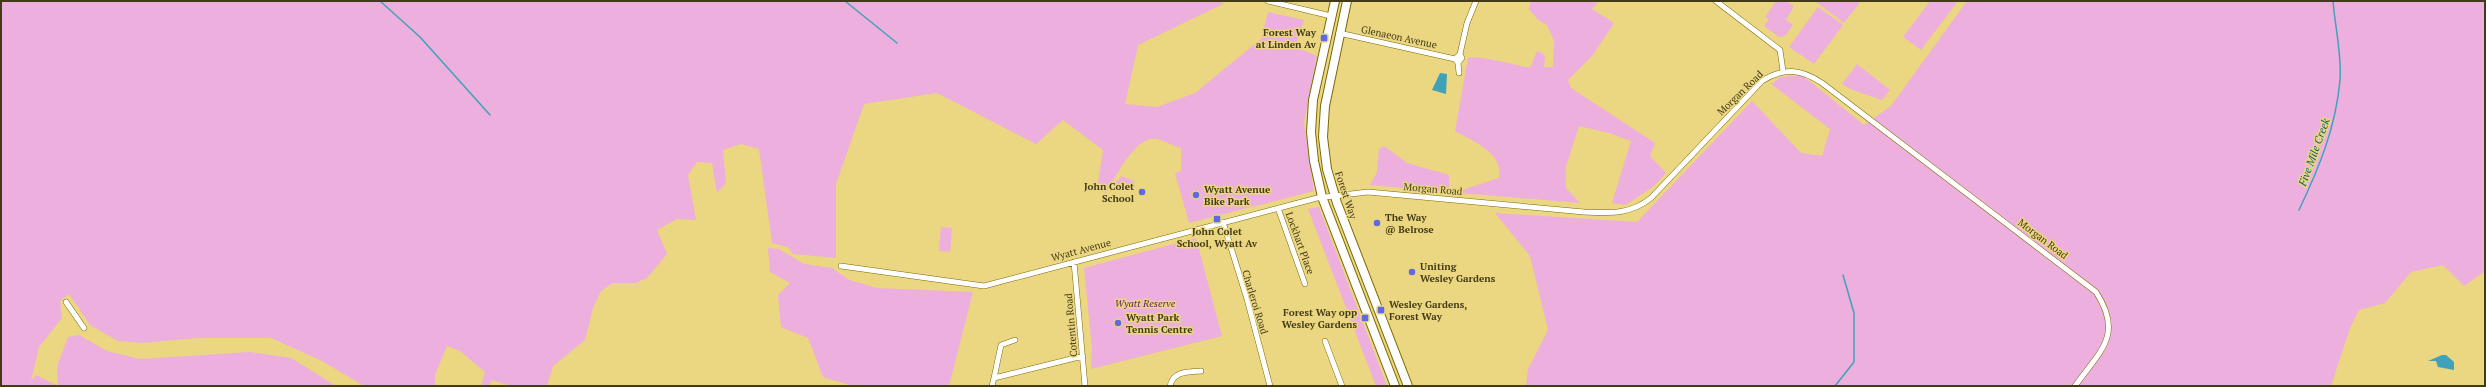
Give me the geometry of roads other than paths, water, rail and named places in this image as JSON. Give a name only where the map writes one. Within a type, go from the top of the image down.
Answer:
[{"type":"main road","points":[[1334,1],[1313,100],[1311,132],[1316,170],[1322,197],[1395,386]]},
{"type":"main road","points":[[1319,73],[1324,63],[1330,39],[1339,33],[1335,26],[1339,1]]},
{"type":"main road","name":"Forest Way","points":[[1347,1],[1326,93],[1323,128],[1328,169],[1334,195],[1408,386]]},
{"type":"street","points":[[1268,1],[1331,16]]},
{"type":"street","points":[[1459,73],[1457,61],[1468,19],[1476,1]]},
{"type":"street","points":[[1716,1],[1780,50],[1783,71]]},
{"type":"street","name":"Glenaeon Avenue","points":[[1339,33],[1457,61]]},
{"type":"street","name":"Morgan Road","points":[[1322,197],[1368,192],[1584,212],[1616,213],[1630,210],[1651,198],[1762,81],[1783,71],[1801,71],[1822,83],[2096,292],[2106,309],[2110,327],[2108,337],[2075,386]]},
{"type":"street","name":"Wyatt Avenue","points":[[841,266],[984,286],[1322,197]]},
{"type":"street","name":"Lockhart Place","points":[[1278,208],[1305,284]]},
{"type":"street","name":"Charleroi Road","points":[[1223,222],[1247,299],[1270,386]]},
{"type":"street","name":"Cotentin Road","points":[[1074,262],[1085,386]]},
{"type":"street","points":[[66,302],[84,328]]},
{"type":"street","points":[[992,386],[1001,344],[1015,340]]},
{"type":"street","points":[[1325,341],[1342,386]]},
{"type":"street","points":[[994,378],[1082,356]]},
{"type":"street","points":[[1170,386],[1172,380],[1180,373],[1201,371]]},
{"type":"water","points":[[1440,73],[1447,74],[1446,94],[1432,90]]},
{"type":"water","points":[[2442,355],[2446,355],[2454,362],[2454,370],[2438,367],[2436,361],[2428,361]]},
{"type":"waterway","points":[[380,1],[420,37],[490,115]]},
{"type":"waterway","points":[[845,1],[897,43]]},
{"type":"waterway","name":"Five Mile Creek","points":[[2299,210],[2326,147],[2338,97],[2340,61],[2333,1]]},
{"type":"waterway","points":[[1835,386],[1854,362],[1854,313],[1843,275]]},
{"type":"place","name":"Forest Way at Linden Av","points":[[1324,38]]},
{"type":"place","name":"John Colet School","points":[[1142,192]]},
{"type":"place","name":"Wyatt Avenue Bike Park","points":[[1196,195]]},
{"type":"place","name":"John Colet School, Wyatt Av","points":[[1217,219]]},
{"type":"place","name":"The Way @ Belrose","points":[[1377,223]]},
{"type":"place","name":"Uniting Wesley Gardens","points":[[1412,272]]},
{"type":"place","name":"Wesley Gardens, Forest Way","points":[[1381,310]]},
{"type":"place","name":"Forest Way opp Wesley Gardens","points":[[1365,318]]},
{"type":"place","name":"Wyatt Park Tennis Centre","points":[[1118,323]]},
{"type":"park label","name":"Wyatt Reserve","points":[[1145,303]]}]
